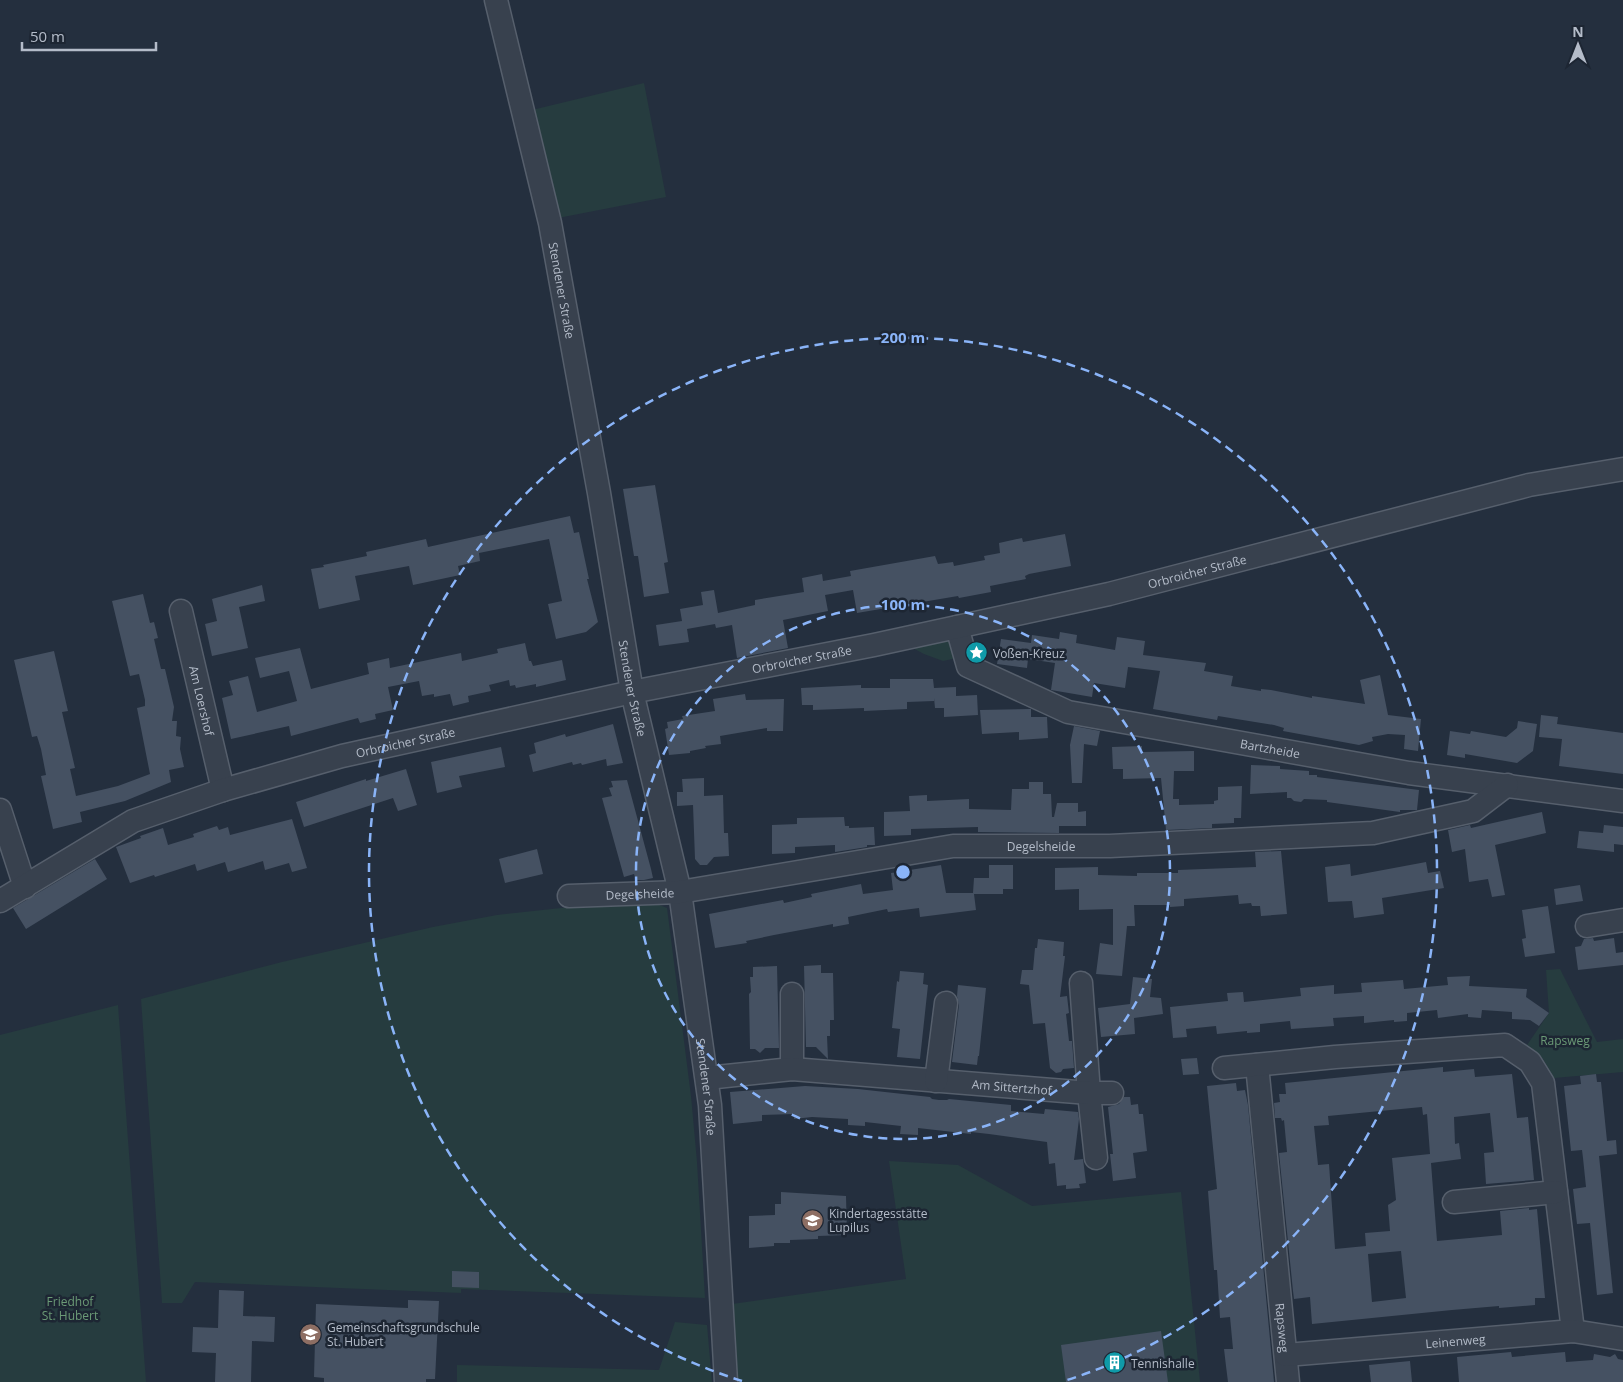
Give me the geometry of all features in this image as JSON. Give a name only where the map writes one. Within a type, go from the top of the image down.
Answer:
[{"type":"street","name":"Stendener Straße","points":[[496,0],[550,223],[599,493],[632,692],[680,892],[707,1078],[726,1382]]},
{"type":"street","name":"Orbroicher Straße","points":[[0,901],[133,821],[223,790],[342,756],[632,692],[874,645],[1109,594],[1529,485],[1623,468]]},
{"type":"street","name":"Am Loershof","points":[[181,611],[223,790]]},
{"type":"street","name":"Bartzheide","points":[[957,627],[968,666],[1068,712],[1409,773],[1623,801]]},
{"type":"street","name":"Degelsheide","points":[[569,896],[680,892],[953,846],[1110,846],[1373,833],[1473,811],[1507,785]]},
{"type":"street","points":[[0,810],[25,887]]},
{"type":"street","points":[[1587,926],[1623,920]]},
{"type":"street","points":[[1081,983],[1096,1158]]},
{"type":"street","points":[[792,994],[792,1069]]},
{"type":"street","points":[[936,1080],[946,1003]]},
{"type":"street","points":[[1224,1068],[1335,1057],[1505,1045],[1530,1062],[1543,1083],[1573,1331]]},
{"type":"street","name":"Rapsweg","points":[[1257,1065],[1288,1382]]},
{"type":"street","name":"Am Sittertzhof","points":[[707,1078],[792,1069],[1089,1093],[1112,1093]]},
{"type":"street","points":[[1454,1202],[1556,1192]]},
{"type":"street","name":"Leinenweg","points":[[1286,1355],[1573,1331],[1623,1339]]},
{"type":"green space","points":[[644,83],[666,197],[558,218],[532,110]]},
{"type":"green space","points":[[951,639],[957,658],[943,661],[905,644]]},
{"type":"green space","points":[[657,904],[667,908],[691,1096],[705,1298],[461,1289],[461,1293],[195,1282],[182,1303],[162,1303],[141,999],[282,962],[433,927],[497,915],[561,908]]},
{"type":"green space","points":[[1560,969],[1597,1042],[1623,1039],[1623,1072],[1554,1078],[1543,1059],[1527,1045],[1549,1013],[1546,970]]},
{"type":"green space","name":"Friedhof St. Hubert","points":[[118,1005],[146,1382],[0,1382],[0,1035]]},
{"type":"green space","points":[[889,1161],[958,1165],[1032,1206],[1181,1192],[1200,1382],[735,1382],[732,1304],[906,1279]]},
{"type":"green space","points":[[675,1322],[707,1325],[712,1382],[457,1382],[457,1365],[659,1370]]},
{"type":"building","points":[[655,485],[668,562],[664,563],[669,593],[644,597],[638,556],[634,556],[623,489]]},
{"type":"building","points":[[570,516],[574,533],[579,532],[589,579],[587,579],[598,622],[586,632],[556,639],[548,604],[562,601],[549,539],[479,553],[480,561],[458,566],[460,575],[413,585],[409,566],[355,576],[360,600],[319,609],[311,569],[367,556],[366,552],[426,539],[428,547]]},
{"type":"building","points":[[1065,534],[1071,566],[1029,574],[1025,576],[1026,579],[990,586],[991,592],[857,613],[853,590],[825,595],[828,611],[783,620],[788,648],[737,658],[732,625],[716,628],[715,624],[687,629],[689,642],[659,646],[656,625],[682,621],[680,609],[703,605],[701,592],[714,590],[718,613],[755,605],[755,600],[804,592],[802,578],[822,574],[823,581],[851,576],[850,571],[935,556],[938,564],[953,562],[954,566],[985,560],[984,556],[1000,553],[999,543],[1022,538],[1023,542]]},
{"type":"building","points":[[262,585],[265,601],[239,607],[248,648],[212,656],[205,624],[217,621],[212,599]]},
{"type":"building","points":[[143,594],[150,623],[154,622],[158,638],[154,639],[161,669],[165,669],[174,707],[172,721],[177,721],[176,736],[181,737],[180,749],[184,767],[169,770],[171,782],[125,801],[80,812],[82,822],[53,829],[41,776],[46,775],[41,749],[37,736],[32,737],[14,660],[54,651],[68,711],[62,712],[75,768],[70,769],[76,796],[118,786],[150,774],[137,708],[145,706],[145,700],[139,674],[130,676],[112,601]]},
{"type":"building","points":[[1060,632],[1077,635],[1076,643],[1115,650],[1117,637],[1145,641],[1143,655],[1206,663],[1204,671],[1233,676],[1231,686],[1261,691],[1261,689],[1271,690],[1312,698],[1312,696],[1365,704],[1360,680],[1380,675],[1388,715],[1421,719],[1418,751],[1404,749],[1405,735],[1388,734],[1372,737],[1373,741],[1359,745],[1283,731],[1284,728],[1274,725],[1218,716],[1217,720],[1153,709],[1160,671],[1128,667],[1125,688],[1094,683],[1092,697],[1051,690],[1055,663],[1028,659],[1027,668],[997,664],[1001,639],[1031,643],[1032,635],[1059,639]]},
{"type":"building","points":[[525,643],[529,661],[531,661],[533,666],[562,660],[566,680],[536,687],[536,684],[516,688],[515,685],[510,686],[509,680],[489,685],[491,691],[468,696],[469,702],[453,706],[450,694],[434,697],[434,694],[422,696],[419,681],[388,687],[393,710],[375,714],[376,719],[360,723],[358,718],[291,736],[289,726],[231,739],[222,698],[233,695],[229,681],[248,676],[257,712],[297,701],[289,671],[260,678],[255,658],[300,648],[311,689],[369,674],[367,663],[389,658],[390,668],[461,653],[462,661],[498,653],[497,649]]},
{"type":"building","points":[[890,679],[933,679],[934,688],[956,687],[956,696],[977,695],[978,715],[944,717],[944,708],[935,708],[934,698],[934,701],[907,702],[907,709],[864,711],[864,708],[813,710],[813,705],[802,705],[801,688],[861,685],[861,688],[890,688]]},
{"type":"building","points":[[745,694],[746,700],[784,699],[783,731],[767,731],[767,728],[720,736],[721,744],[705,746],[706,748],[690,751],[690,753],[669,755],[665,729],[668,728],[667,722],[683,719],[682,716],[715,711],[713,699]]},
{"type":"building","points":[[1031,709],[1031,717],[1047,717],[1048,738],[1019,740],[1019,732],[982,734],[980,710]]},
{"type":"building","points":[[1541,715],[1558,717],[1557,724],[1623,733],[1623,774],[1559,766],[1562,739],[1539,737]]},
{"type":"building","points":[[1518,721],[1537,724],[1533,751],[1517,763],[1465,754],[1465,758],[1447,755],[1450,731],[1470,734],[1471,731],[1506,737],[1517,728]]},
{"type":"building","points":[[613,724],[623,763],[607,766],[606,759],[582,765],[581,763],[573,765],[572,762],[533,772],[529,755],[536,753],[534,743],[565,734],[566,737]]},
{"type":"building","points":[[1074,726],[1100,731],[1097,746],[1084,744],[1082,783],[1072,783],[1070,745]]},
{"type":"building","points":[[1142,746],[1142,752],[1194,751],[1194,771],[1174,771],[1173,799],[1179,799],[1179,805],[1214,804],[1214,801],[1218,800],[1218,787],[1242,786],[1241,818],[1234,818],[1234,823],[1212,824],[1212,828],[1166,830],[1161,778],[1123,779],[1123,769],[1113,769],[1112,747]]},
{"type":"building","points":[[501,747],[505,767],[459,776],[462,787],[437,793],[431,762]]},
{"type":"building","points":[[1251,765],[1280,766],[1280,769],[1309,771],[1309,775],[1317,775],[1317,777],[1419,790],[1417,810],[1400,810],[1400,812],[1327,802],[1327,800],[1304,799],[1301,802],[1287,798],[1287,792],[1250,794]]},
{"type":"building","points":[[406,769],[417,805],[398,811],[393,798],[304,827],[296,802],[366,779],[366,781]]},
{"type":"building","points":[[704,778],[704,796],[723,795],[724,833],[728,833],[729,856],[714,857],[707,865],[700,865],[695,859],[693,805],[677,806],[677,792],[683,792],[682,779]]},
{"type":"building","points":[[627,780],[653,878],[644,880],[636,880],[634,874],[624,877],[602,798],[612,796],[609,788],[613,787],[611,781]]},
{"type":"building","points":[[1029,782],[1043,782],[1043,794],[1051,794],[1052,817],[1054,817],[1057,803],[1078,803],[1078,812],[1086,811],[1086,826],[1059,826],[1059,833],[978,832],[978,827],[911,829],[911,835],[884,836],[884,812],[910,811],[909,796],[927,795],[927,801],[969,799],[969,809],[1011,810],[1012,789],[1029,789]]},
{"type":"building","points":[[1542,812],[1546,833],[1495,845],[1505,895],[1492,897],[1488,879],[1469,882],[1465,849],[1452,852],[1448,830],[1470,825],[1471,828]]},
{"type":"building","points":[[844,817],[845,826],[849,826],[849,828],[874,827],[875,845],[835,852],[835,845],[795,847],[795,853],[772,854],[772,825],[797,824],[797,818]]},
{"type":"building","points":[[292,819],[307,868],[292,872],[289,863],[265,870],[263,861],[228,872],[225,862],[197,871],[195,864],[130,883],[116,847],[163,828],[168,845],[194,837],[193,834],[217,826],[219,830],[228,827],[230,835]]},
{"type":"building","points":[[1604,825],[1623,827],[1623,845],[1614,844],[1614,852],[1577,848],[1579,831],[1603,833]]},
{"type":"building","points":[[537,849],[543,874],[505,883],[499,859]]},
{"type":"building","points":[[1281,851],[1287,914],[1261,916],[1260,906],[1252,906],[1251,903],[1239,904],[1238,895],[1184,899],[1184,906],[1134,905],[1135,926],[1127,926],[1122,976],[1096,974],[1100,943],[1113,945],[1113,909],[1079,910],[1079,889],[1055,890],[1055,868],[1098,867],[1098,875],[1137,876],[1137,873],[1178,873],[1178,870],[1256,867],[1255,852]]},
{"type":"building","points":[[95,859],[107,879],[26,929],[13,908]]},
{"type":"building","points":[[1426,862],[1428,873],[1440,871],[1444,888],[1382,898],[1384,914],[1354,918],[1352,901],[1328,902],[1325,867],[1350,864],[1351,876]]},
{"type":"building","points":[[941,865],[946,893],[973,893],[974,878],[989,878],[989,865],[1013,865],[1013,889],[1003,889],[1003,894],[974,894],[976,910],[920,917],[919,908],[888,912],[887,909],[848,917],[849,924],[833,927],[833,924],[715,948],[709,914],[783,900],[784,903],[812,897],[811,894],[861,884],[863,894],[893,890],[891,873]]},
{"type":"building","points":[[1580,885],[1583,901],[1556,905],[1554,889]]},
{"type":"building","points":[[1548,906],[1555,953],[1525,957],[1522,939],[1526,938],[1522,910]]},
{"type":"building","points":[[1593,938],[1594,941],[1614,938],[1616,953],[1623,952],[1623,965],[1578,970],[1575,947],[1581,946],[1584,939]]},
{"type":"building","points":[[1038,939],[1064,942],[1063,956],[1065,956],[1060,997],[1067,996],[1069,1013],[1066,1014],[1069,1041],[1072,1041],[1074,1068],[1063,1069],[1061,1072],[1056,1073],[1050,1068],[1045,1023],[1033,1024],[1029,985],[1020,984],[1022,970],[1033,970],[1035,948],[1037,948]]},
{"type":"building","points":[[821,965],[821,973],[833,973],[834,1020],[830,1020],[830,1036],[827,1036],[828,1059],[816,1047],[806,1047],[804,966]]},
{"type":"building","points":[[777,966],[779,1048],[765,1048],[760,1053],[755,1049],[750,1049],[750,977],[753,977],[753,967]]},
{"type":"building","points":[[900,971],[924,973],[923,984],[928,985],[920,1059],[897,1057],[900,1029],[892,1028],[897,981],[899,982]]},
{"type":"building","points":[[1470,976],[1469,986],[1527,989],[1526,997],[1549,1013],[1539,1026],[1530,1020],[1512,1019],[1512,1012],[1482,1010],[1481,1018],[1468,1017],[1468,1014],[1438,1018],[1437,1010],[1407,1013],[1407,1021],[1394,1022],[1394,1020],[1364,1023],[1364,1016],[1333,1018],[1334,1026],[1291,1029],[1290,1021],[1260,1024],[1260,1032],[1247,1033],[1247,1031],[1217,1034],[1216,1026],[1186,1029],[1187,1037],[1173,1038],[1170,1007],[1228,1001],[1227,993],[1243,992],[1244,1002],[1301,996],[1300,988],[1334,985],[1334,994],[1362,992],[1361,983],[1403,980],[1404,989],[1448,985],[1447,977]]},
{"type":"building","points":[[1133,977],[1152,979],[1150,997],[1161,998],[1163,1014],[1134,1018],[1135,1034],[1101,1037],[1098,1008],[1130,1004]]},
{"type":"building","points":[[958,985],[986,988],[977,1065],[952,1062],[959,1005],[957,996]]},
{"type":"building","points":[[1197,1058],[1199,1074],[1183,1075],[1181,1059]]},
{"type":"building","points":[[1443,1067],[1443,1072],[1474,1069],[1475,1077],[1512,1074],[1517,1118],[1528,1117],[1534,1180],[1486,1184],[1484,1153],[1494,1152],[1490,1113],[1454,1117],[1455,1144],[1459,1143],[1461,1159],[1431,1163],[1437,1241],[1502,1235],[1500,1211],[1537,1209],[1545,1298],[1535,1298],[1535,1305],[1452,1310],[1312,1324],[1310,1297],[1294,1299],[1293,1291],[1279,1153],[1287,1152],[1284,1120],[1275,1118],[1274,1103],[1280,1102],[1279,1094],[1286,1094],[1285,1083]],"holes":[[[1422,1107],[1423,1115],[1427,1114],[1430,1154],[1392,1158],[1396,1200],[1388,1205],[1390,1231],[1365,1233],[1366,1246],[1335,1249],[1329,1164],[1318,1165],[1314,1126],[1329,1125],[1328,1116]],[[1401,1251],[1406,1298],[1372,1302],[1368,1254]]]},
{"type":"building","points":[[1596,1074],[1597,1082],[1601,1082],[1607,1141],[1616,1140],[1617,1154],[1599,1156],[1613,1293],[1597,1295],[1590,1223],[1577,1224],[1573,1189],[1586,1187],[1582,1150],[1571,1151],[1564,1086],[1581,1084],[1580,1076]]},
{"type":"building","points":[[1236,1083],[1237,1091],[1245,1090],[1248,1105],[1274,1382],[1228,1382],[1224,1349],[1233,1349],[1230,1317],[1220,1318],[1217,1270],[1214,1270],[1208,1191],[1217,1189],[1207,1086]]},
{"type":"building","points":[[805,1086],[858,1089],[930,1097],[939,1100],[949,1099],[1011,1105],[1011,1111],[1044,1114],[1045,1109],[1078,1112],[1079,1119],[1074,1160],[1083,1159],[1086,1183],[1079,1184],[1080,1188],[1066,1189],[1066,1185],[1057,1186],[1055,1163],[1049,1164],[1047,1142],[971,1132],[971,1134],[918,1128],[918,1135],[900,1134],[901,1126],[865,1122],[865,1126],[848,1125],[848,1119],[812,1117],[794,1119],[794,1114],[762,1115],[762,1121],[733,1124],[730,1092]]},
{"type":"building","points":[[1124,1097],[1130,1097],[1131,1105],[1138,1104],[1139,1114],[1143,1114],[1147,1151],[1133,1153],[1136,1178],[1113,1181],[1110,1154],[1113,1154],[1108,1107],[1119,1104]]},
{"type":"building","points":[[781,1192],[846,1196],[847,1235],[818,1236],[818,1239],[790,1240],[790,1243],[774,1243],[774,1246],[749,1248],[749,1216],[775,1215],[775,1204],[781,1204]]},
{"type":"building","points":[[452,1271],[479,1272],[479,1288],[452,1287]]},
{"type":"building","points":[[219,1290],[244,1291],[243,1316],[275,1317],[274,1342],[252,1341],[251,1382],[215,1382],[216,1353],[192,1352],[193,1327],[218,1328]]},
{"type":"building","points":[[408,1300],[439,1301],[435,1379],[426,1379],[426,1382],[324,1382],[324,1378],[314,1377],[316,1304],[408,1308]]},
{"type":"building","name":"Tennishalle","points":[[1161,1331],[1168,1382],[1066,1382],[1061,1345]]},
{"type":"building","points":[[1511,1352],[1512,1357],[1565,1352],[1566,1362],[1593,1360],[1594,1354],[1610,1357],[1615,1354],[1618,1359],[1623,1360],[1623,1382],[1459,1382],[1457,1357]]},
{"type":"building","points":[[1410,1361],[1412,1382],[1371,1382],[1369,1365]]},
{"type":"place","name":"Voßen-Kreuz","points":[[977,653]]},
{"type":"place","name":"Kindertagesstätte Lupilus","points":[[813,1220]]},
{"type":"place","name":"Gemeinschaftsgrundschule St. Hubert","points":[[311,1334]]},
{"type":"place","name":"Tennishalle","points":[[1115,1363]]}]
